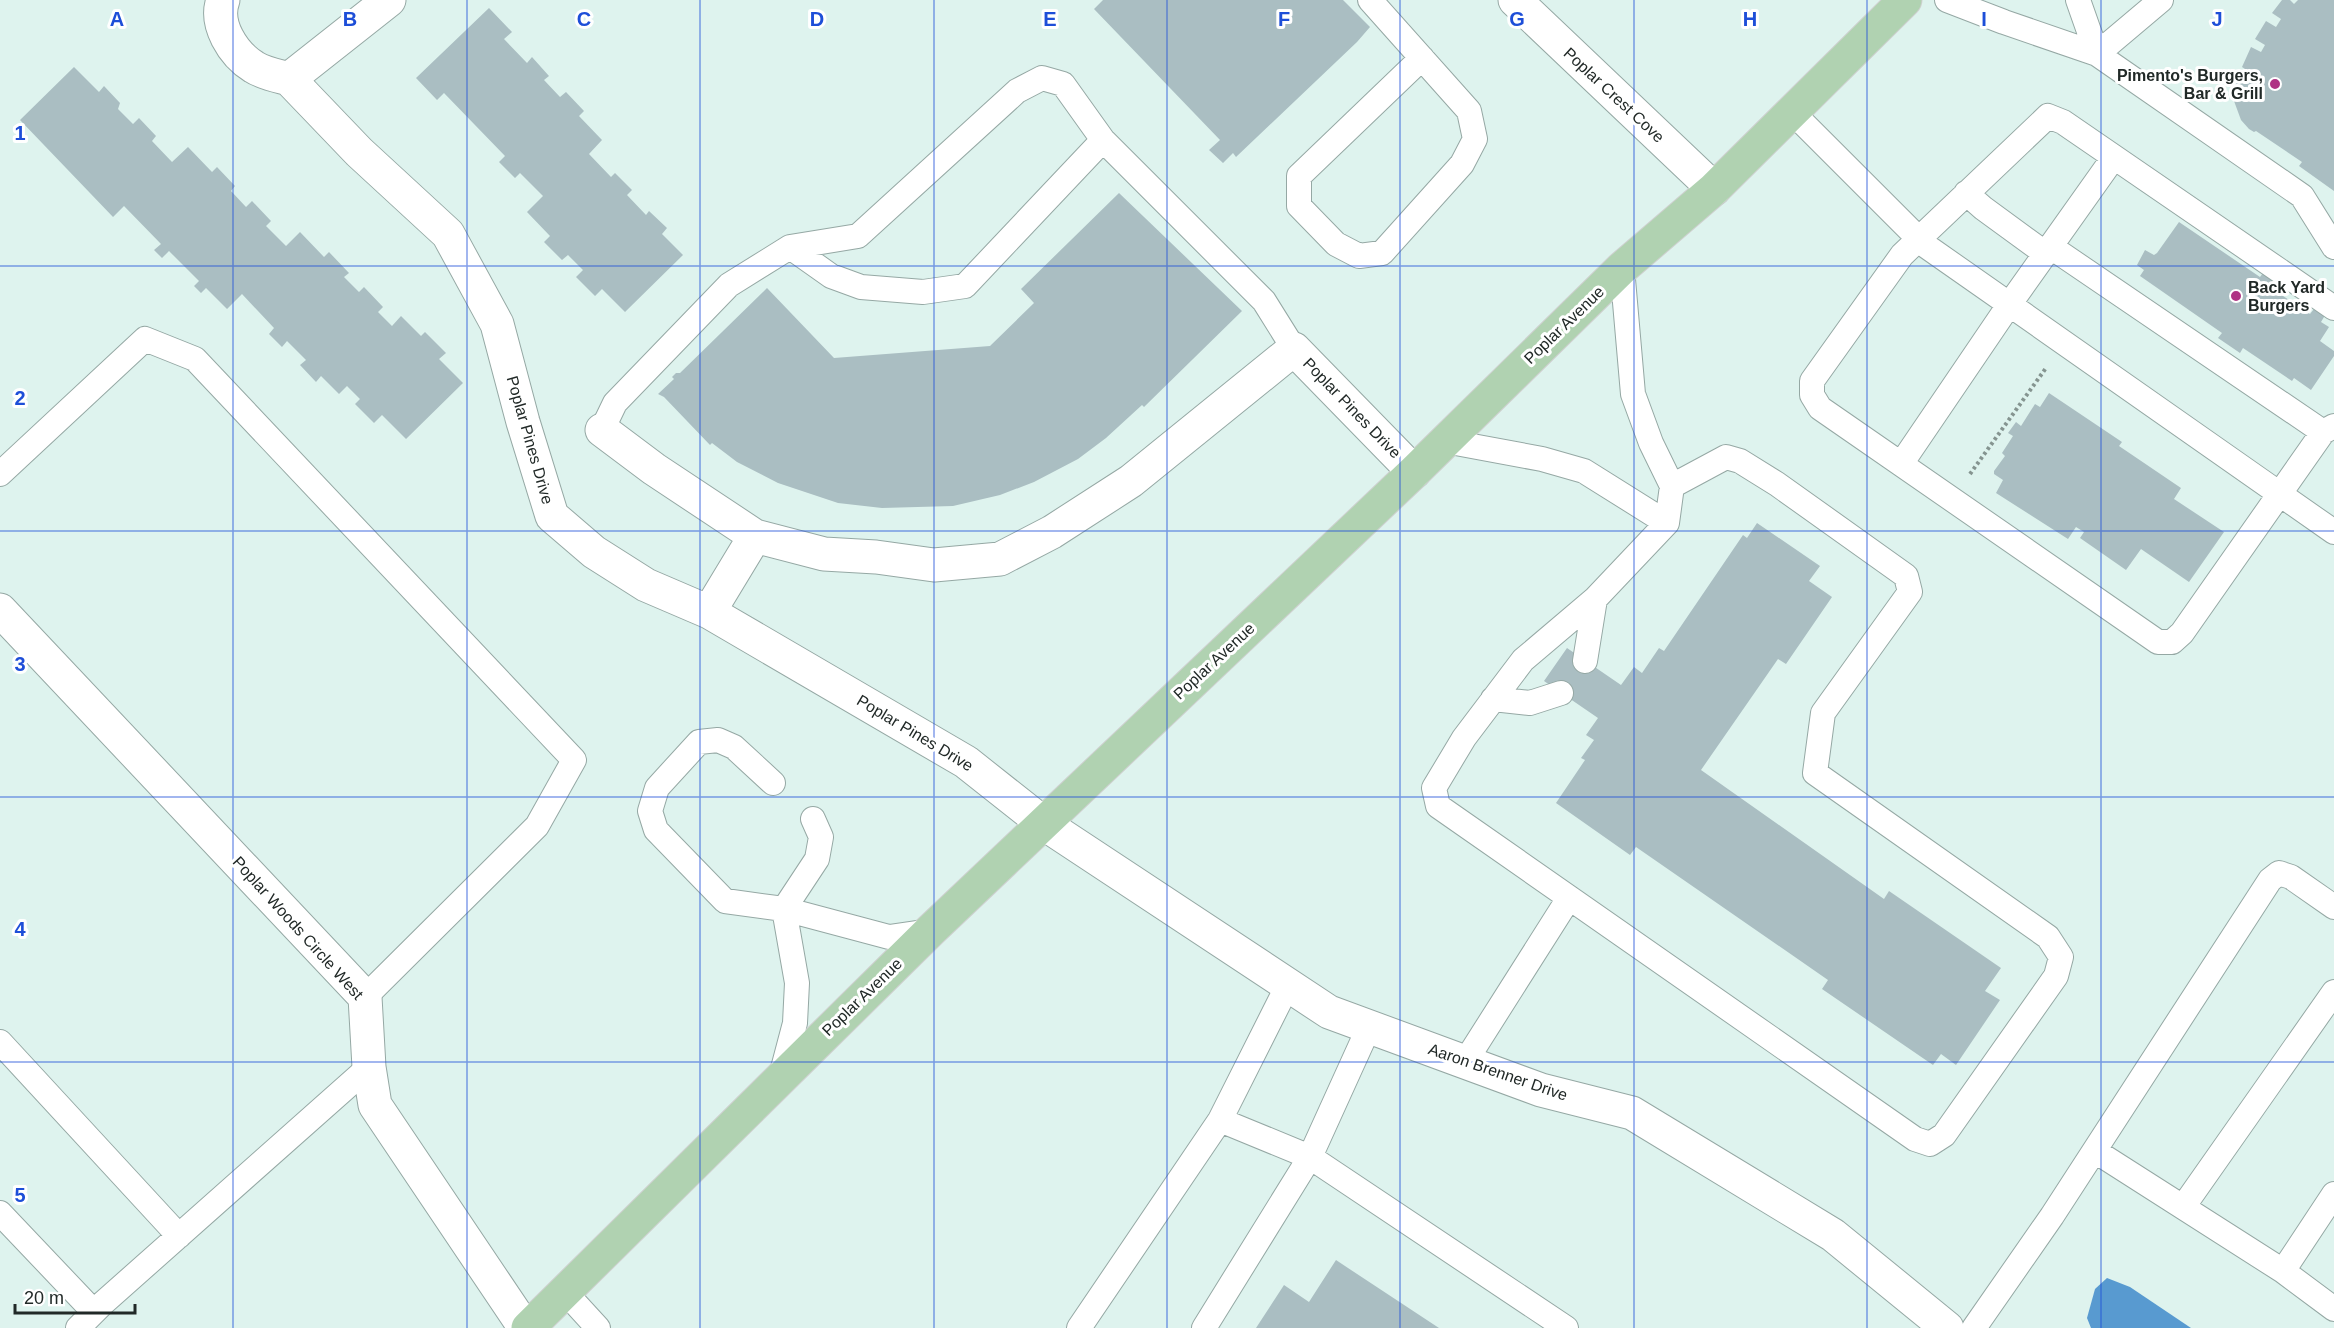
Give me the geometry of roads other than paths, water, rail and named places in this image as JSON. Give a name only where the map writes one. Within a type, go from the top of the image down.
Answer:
[{"type":"main road","name":"Poplar Avenue","points":[[526,1328],[566,1292],[781,1076],[930,931],[1414,472],[1622,268],[1714,189],[1905,0]]},
{"type":"street","name":"Poplar Pines Drive","points":[[223,0],[219,11],[226,36],[237,51],[254,68],[289,79],[359,152],[448,234],[497,324],[523,422],[552,516],[594,552],[646,585],[709,612],[966,762],[1043,823]]},
{"type":"street","points":[[289,79],[389,0]]},
{"type":"street","name":"Poplar Crest Cove","points":[[1515,0],[1714,189]]},
{"type":"street","name":"Poplar Pines Drive","points":[[602,430],[654,469],[755,536],[824,554],[876,557],[934,565],[1000,559],[1052,532],[1131,481],[1294,349],[1414,472]]},
{"type":"street","points":[[709,612],[755,536]]},
{"type":"street","name":"Poplar Woods Circle West","points":[[0,610],[365,997],[369,1067],[375,1105],[526,1328]]},
{"type":"street","name":"Aaron Brenner Drive","points":[[1043,823],[1329,1012],[1541,1090],[1632,1113],[1833,1235],[1947,1328]]},
{"type":"lane","points":[[1370,0],[1422,58],[1469,111],[1475,139],[1462,164],[1382,253],[1359,256],[1336,244],[1299,206],[1299,176],[1422,58]]},
{"type":"lane","points":[[1947,0],[2097,54],[2302,196],[2334,247]]},
{"type":"lane","points":[[2078,0],[2097,54]]},
{"type":"lane","points":[[2097,54],[2161,0]]},
{"type":"lane","points":[[602,430],[615,403],[729,285],[790,247],[858,236],[1017,91],[1042,78],[1063,84],[1103,140],[1264,301],[1294,349]]},
{"type":"lane","points":[[1792,112],[1918,238],[2009,305],[2334,532]]},
{"type":"lane","points":[[1966,193],[1983,208],[2329,429],[2279,494],[2182,633],[2172,642],[2158,642],[1820,408],[1812,395],[1812,381],[1902,255],[1918,238],[2048,116],[2063,122],[2334,308]]},
{"type":"lane","points":[[790,247],[831,276],[861,287],[923,292],[965,286],[1103,140]]},
{"type":"lane","points":[[1901,464],[2009,305],[2114,157]]},
{"type":"lane","points":[[1622,268],[1633,394],[1651,443],[1672,486],[1666,523],[1595,599],[1523,660],[1464,738],[1434,788],[1438,806],[1915,1139],[1930,1144],[1944,1135],[2056,976],[2061,957],[2048,937],[1815,773],[1823,713],[1910,592],[1906,576],[1777,484],[1740,461],[1726,457],[1672,486]]},
{"type":"lane","points":[[0,474],[145,339],[195,359],[574,760],[537,826],[365,997]]},
{"type":"lane","points":[[1445,441],[1542,459],[1584,471],[1666,523]]},
{"type":"lane","points":[[1585,661],[1595,599]]},
{"type":"lane","points":[[1493,699],[1530,703],[1561,693]]},
{"type":"lane","points":[[773,783],[734,747],[718,740],[699,742],[657,788],[650,811],[656,830],[725,901],[784,909],[889,937],[930,931]]},
{"type":"lane","points":[[781,1076],[795,1023],[797,983],[784,909],[817,859],[821,837],[813,819]]},
{"type":"lane","points":[[1974,1328],[2094,1151],[2270,880],[2279,873],[2291,877],[2334,907]]},
{"type":"lane","points":[[1465,1062],[1569,898]]},
{"type":"lane","points":[[1079,1328],[1220,1120],[1288,985]]},
{"type":"lane","points":[[2183,1207],[2334,992]]},
{"type":"lane","points":[[1204,1328],[1310,1157],[1369,1027]]},
{"type":"lane","points":[[0,1042],[179,1236]]},
{"type":"lane","points":[[0,1213],[86,1320],[369,1067]]},
{"type":"lane","points":[[1220,1120],[1310,1157],[1566,1328]]},
{"type":"lane","points":[[2094,1151],[2283,1271],[2334,1309]]},
{"type":"lane","points":[[2283,1271],[2334,1194]]},
{"type":"lane","points":[[566,1292],[598,1328]]},
{"type":"water","points":[[2107,1278],[2130,1287],[2191,1328],[2091,1328],[2087,1318],[2095,1289]]},
{"type":"place","name":"Pimento's Burgers, Bar & Grill","points":[[2275,84]]},
{"type":"place","name":"Back Yard Burgers","points":[[2236,296]]}]
